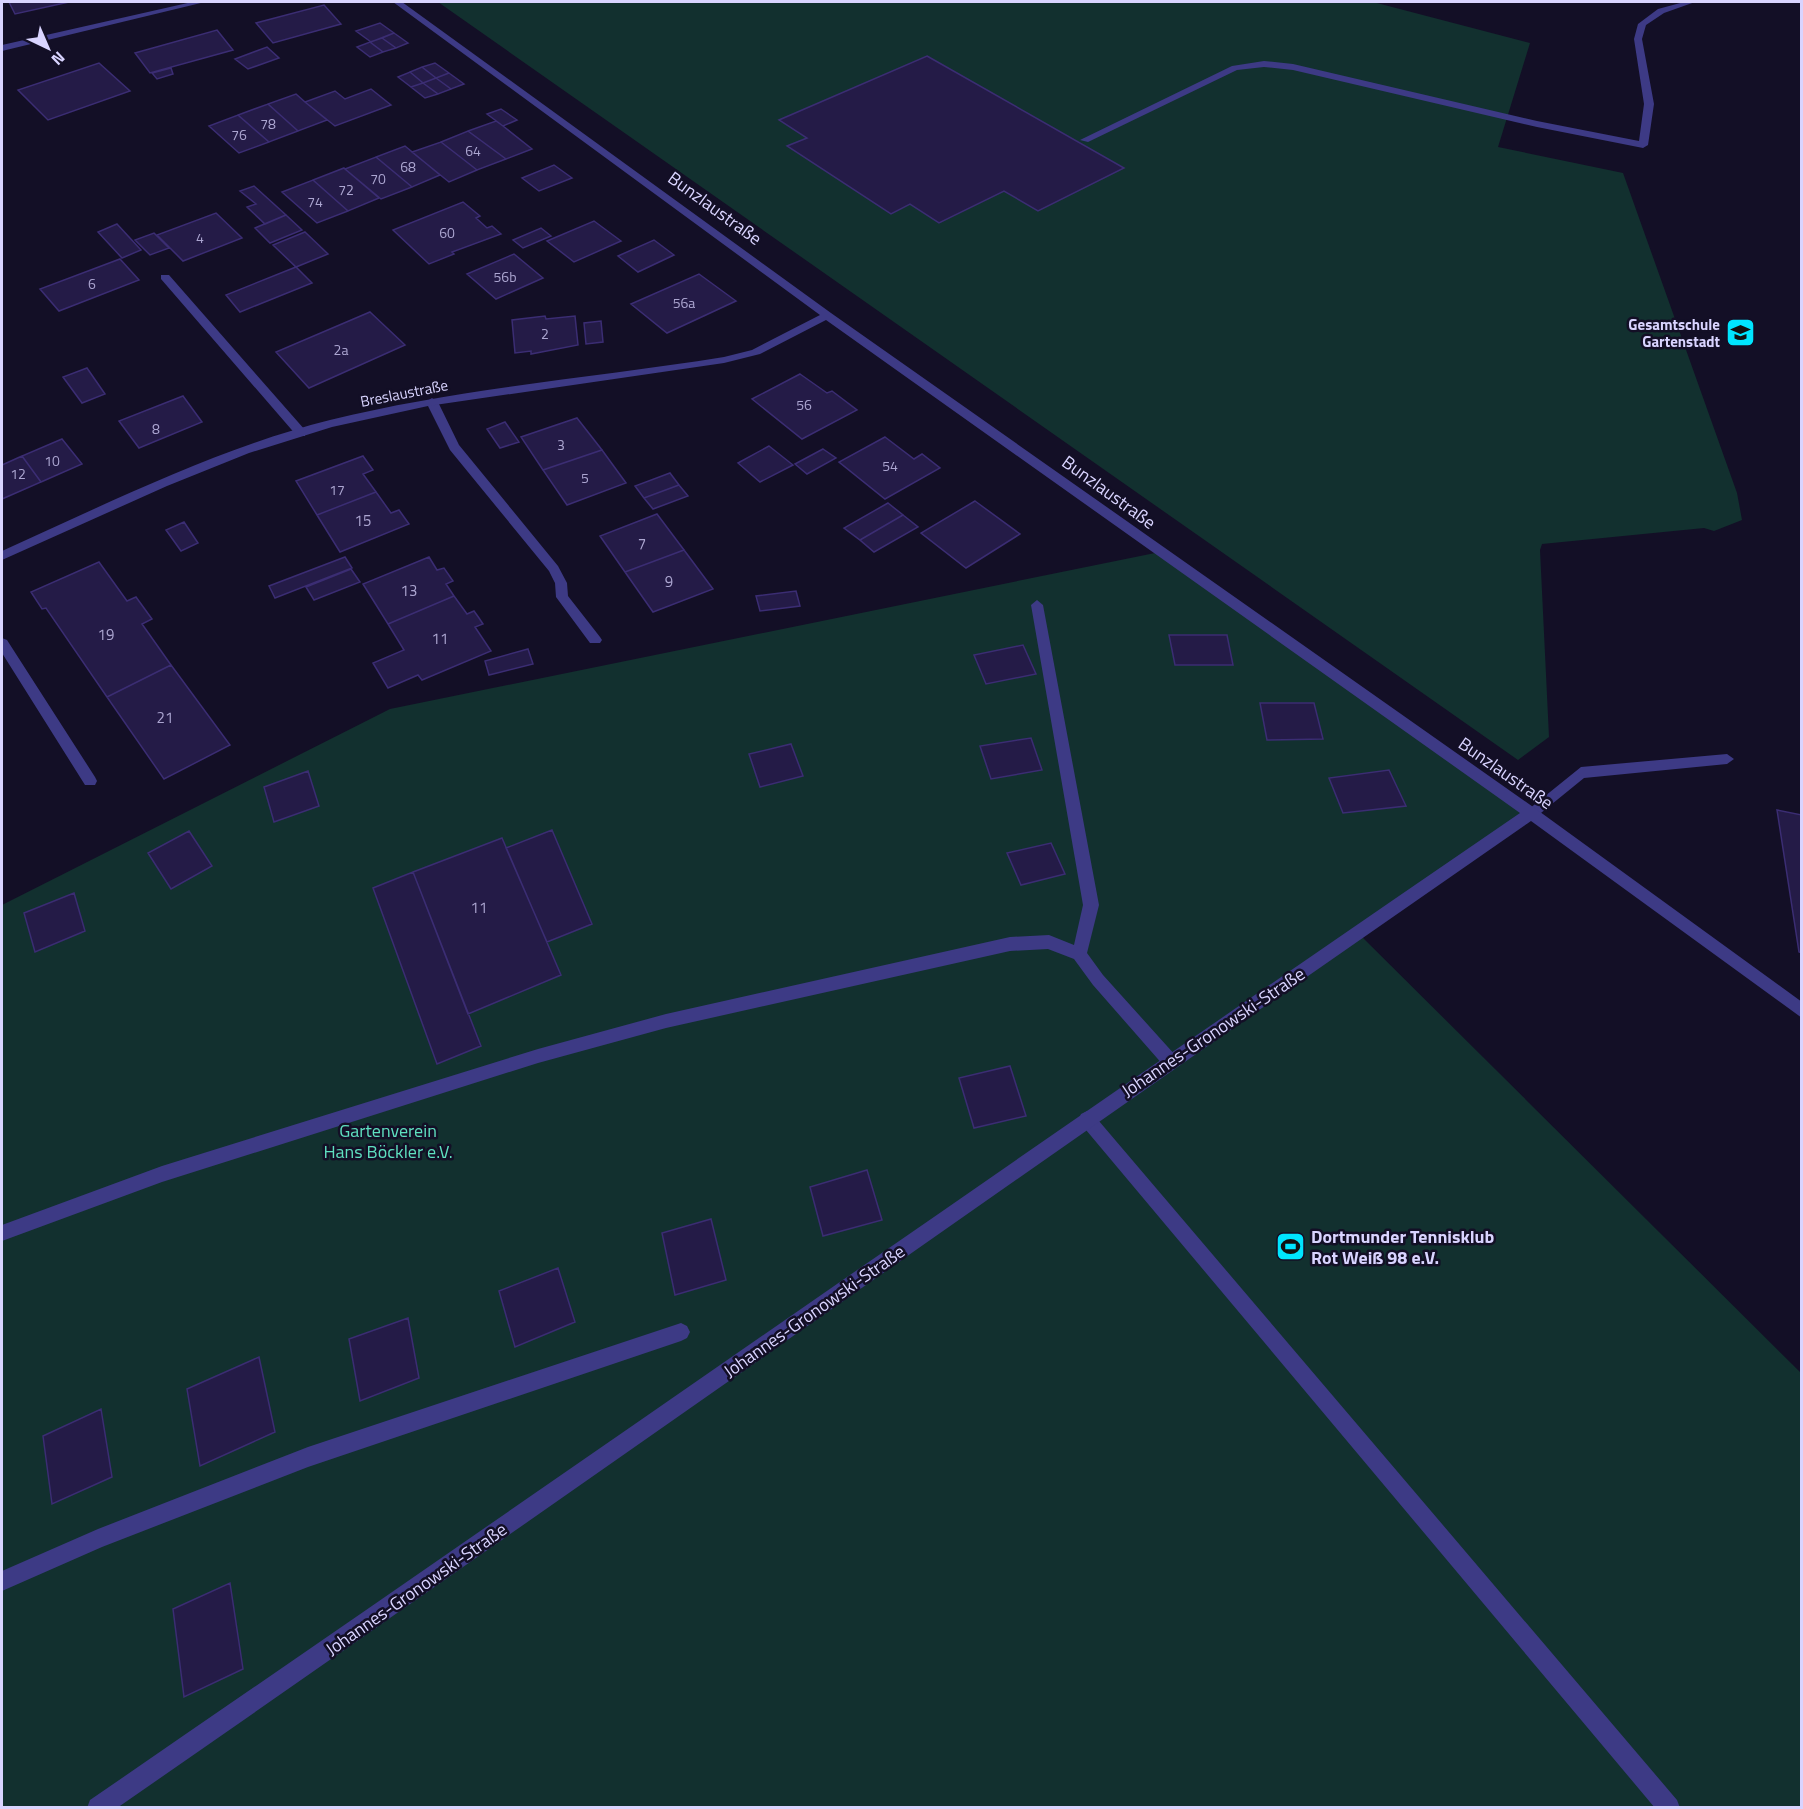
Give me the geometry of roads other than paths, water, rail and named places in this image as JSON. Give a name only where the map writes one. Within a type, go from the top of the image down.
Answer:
[{"type":"street","points":[[2,48],[201,2]]},
{"type":"street","name":"Bunzlaustraße","points":[[397,2],[827,315],[1531,813],[1802,1011]]},
{"type":"street","points":[[1085,140],[1235,68],[1264,64],[1293,67],[1537,124],[1643,144],[1649,104],[1638,39],[1642,24],[1661,11],[1691,2]]},
{"type":"street","points":[[165,277],[301,433]]},
{"type":"street","name":"Breslaustraße","points":[[2,556],[181,475],[301,433],[432,402],[724,360],[756,352],[827,315]]},
{"type":"street","points":[[432,402],[454,447],[554,569],[561,583],[561,597],[595,640]]},
{"type":"street","points":[[1037,605],[1091,904],[1079,954]]},
{"type":"street","points":[[2,643],[90,781]]},
{"type":"street","name":"Johannes-Gronowski-Straße","points":[[98,1808],[575,1479],[1170,1060],[1531,813],[1581,773],[1728,759]]},
{"type":"street","points":[[2,1233],[162,1174],[288,1133],[651,1025],[1010,944],[1049,942],[1079,954],[1098,980],[1170,1060]]},
{"type":"street","points":[[1087,1119],[1669,1808]]},
{"type":"street","points":[[2,1581],[98,1539],[308,1457],[681,1332]]},
{"type":"place","name":"Gesamtschule Gartenstadt","points":[[1741,333]]},
{"type":"place","name":"Dortmunder Tennisklub Rot Weiß 98 e.V.","points":[[1290,1246]]},
{"type":"park label","name":"Gartenverein Hans Böckler e.V.","points":[[388,1140]]}]
